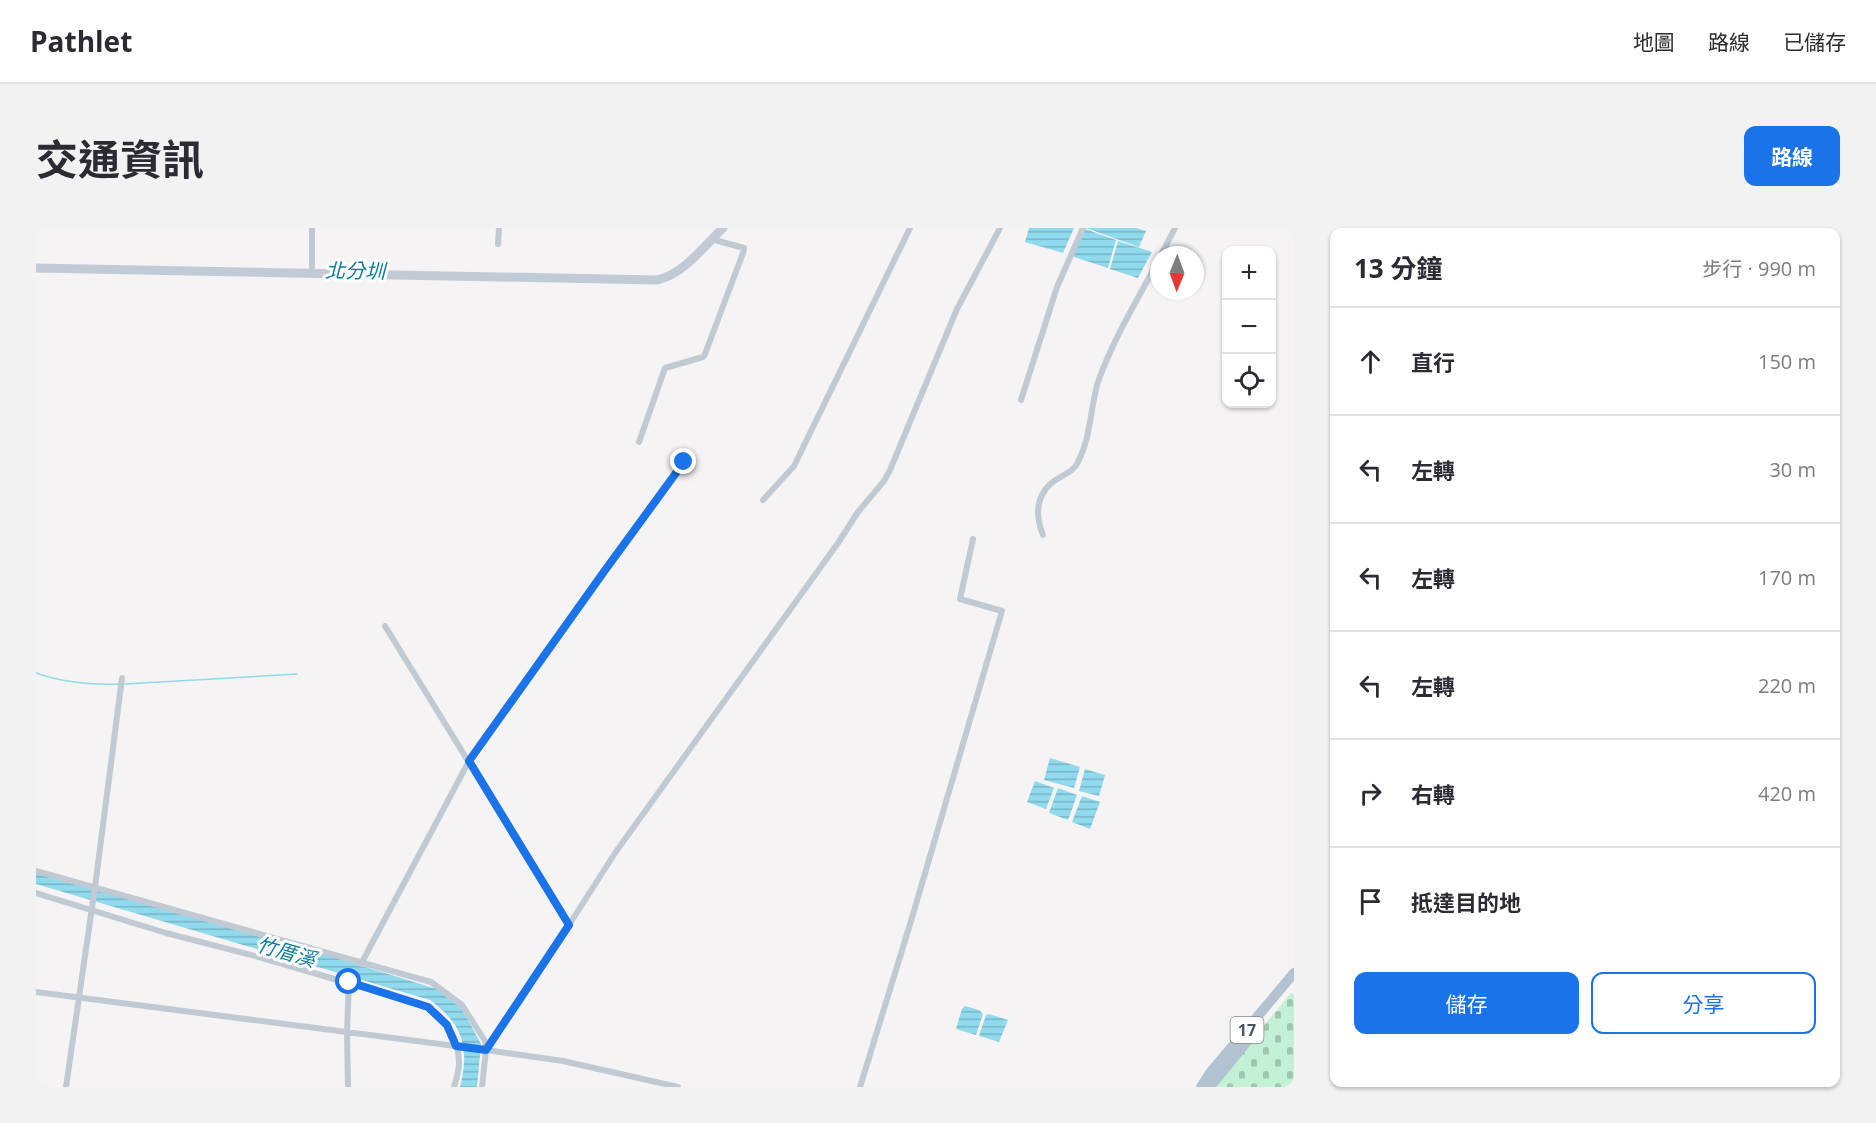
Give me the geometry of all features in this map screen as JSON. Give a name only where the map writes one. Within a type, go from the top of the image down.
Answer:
[{"type":"main road","name":"17","points":[[1201,1087],[1210,1073],[1294,973]]},
{"type":"main road","name":"17","points":[[1210,1087],[1294,983]]},
{"type":"street","points":[[312,228],[312,270]]},
{"type":"street","points":[[498,244],[499,228]]},
{"type":"street","points":[[36,268],[499,273],[657,280],[669,277],[684,266],[723,228]]},
{"type":"street","points":[[763,500],[794,466],[910,228]]},
{"type":"street","points":[[486,1050],[615,853],[858,512],[884,481],[957,309],[1000,228]]},
{"type":"street","points":[[1021,400],[1058,287],[1083,228]]},
{"type":"street","points":[[1166,246],[1175,228]]},
{"type":"street","points":[[639,442],[665,368],[703,357],[705,354],[743,253],[744,248],[711,239]]},
{"type":"street","points":[[1043,535],[1038,523],[1038,508],[1042,495],[1054,479],[1072,472],[1077,465],[1087,440],[1092,404],[1099,381],[1113,347],[1150,276]]},
{"type":"street","points":[[362,964],[469,761],[684,462]]},
{"type":"street","points":[[860,1087],[1002,611],[960,599],[973,539]]},
{"type":"street","points":[[386,626],[569,925]]},
{"type":"street","points":[[66,1087],[92,911],[122,678]]},
{"type":"street","points":[[36,871],[431,982],[462,1005],[485,1041],[482,1087]]},
{"type":"street","points":[[36,893],[166,933],[349,982],[428,1007],[447,1025],[456,1046],[459,1064],[454,1087]]},
{"type":"street","points":[[348,1087],[349,982]]},
{"type":"street","points":[[36,992],[563,1061],[678,1087]]},
{"type":"green space","points":[[1291,993],[1294,994],[1294,1087],[1218,1087],[1217,1083]]},
{"type":"water","points":[[1029,228],[1074,228],[1063,253],[1025,242]]},
{"type":"water","points":[[1082,228],[1116,240],[1108,268],[1071,256]]},
{"type":"water","points":[[1086,228],[1136,228],[1146,231],[1139,247]]},
{"type":"water","points":[[1118,241],[1150,251],[1138,278],[1110,269]]},
{"type":"water","points":[[1050,758],[1080,767],[1074,788],[1044,780]]},
{"type":"water","points":[[1085,769],[1105,775],[1099,796],[1079,791]]},
{"type":"water","points":[[1035,781],[1054,788],[1046,809],[1027,802]]},
{"type":"water","points":[[1058,788],[1077,795],[1068,820],[1049,813]]},
{"type":"water","points":[[1082,796],[1100,802],[1090,829],[1072,822]]},
{"type":"water","name":"竹厝溪","points":[[36,870],[268,937],[440,990],[461,1007],[481,1044],[477,1087],[460,1087],[464,1060],[461,1038],[450,1018],[430,1000],[36,884]]},
{"type":"water","points":[[965,1006],[979,1010],[983,1014],[976,1035],[956,1029]]},
{"type":"water","points":[[986,1015],[1008,1020],[999,1042],[979,1036]]},
{"type":"waterway","points":[[36,673],[77,683],[120,684]]},
{"type":"waterway","points":[[125,684],[297,674]]},
{"type":"route","points":[[349,982],[428,1007],[447,1025],[456,1046],[486,1050],[523,997],[569,925],[469,761],[684,462]]},
{"type":"water label","name":"北分圳","points":[[355,271]]}]
